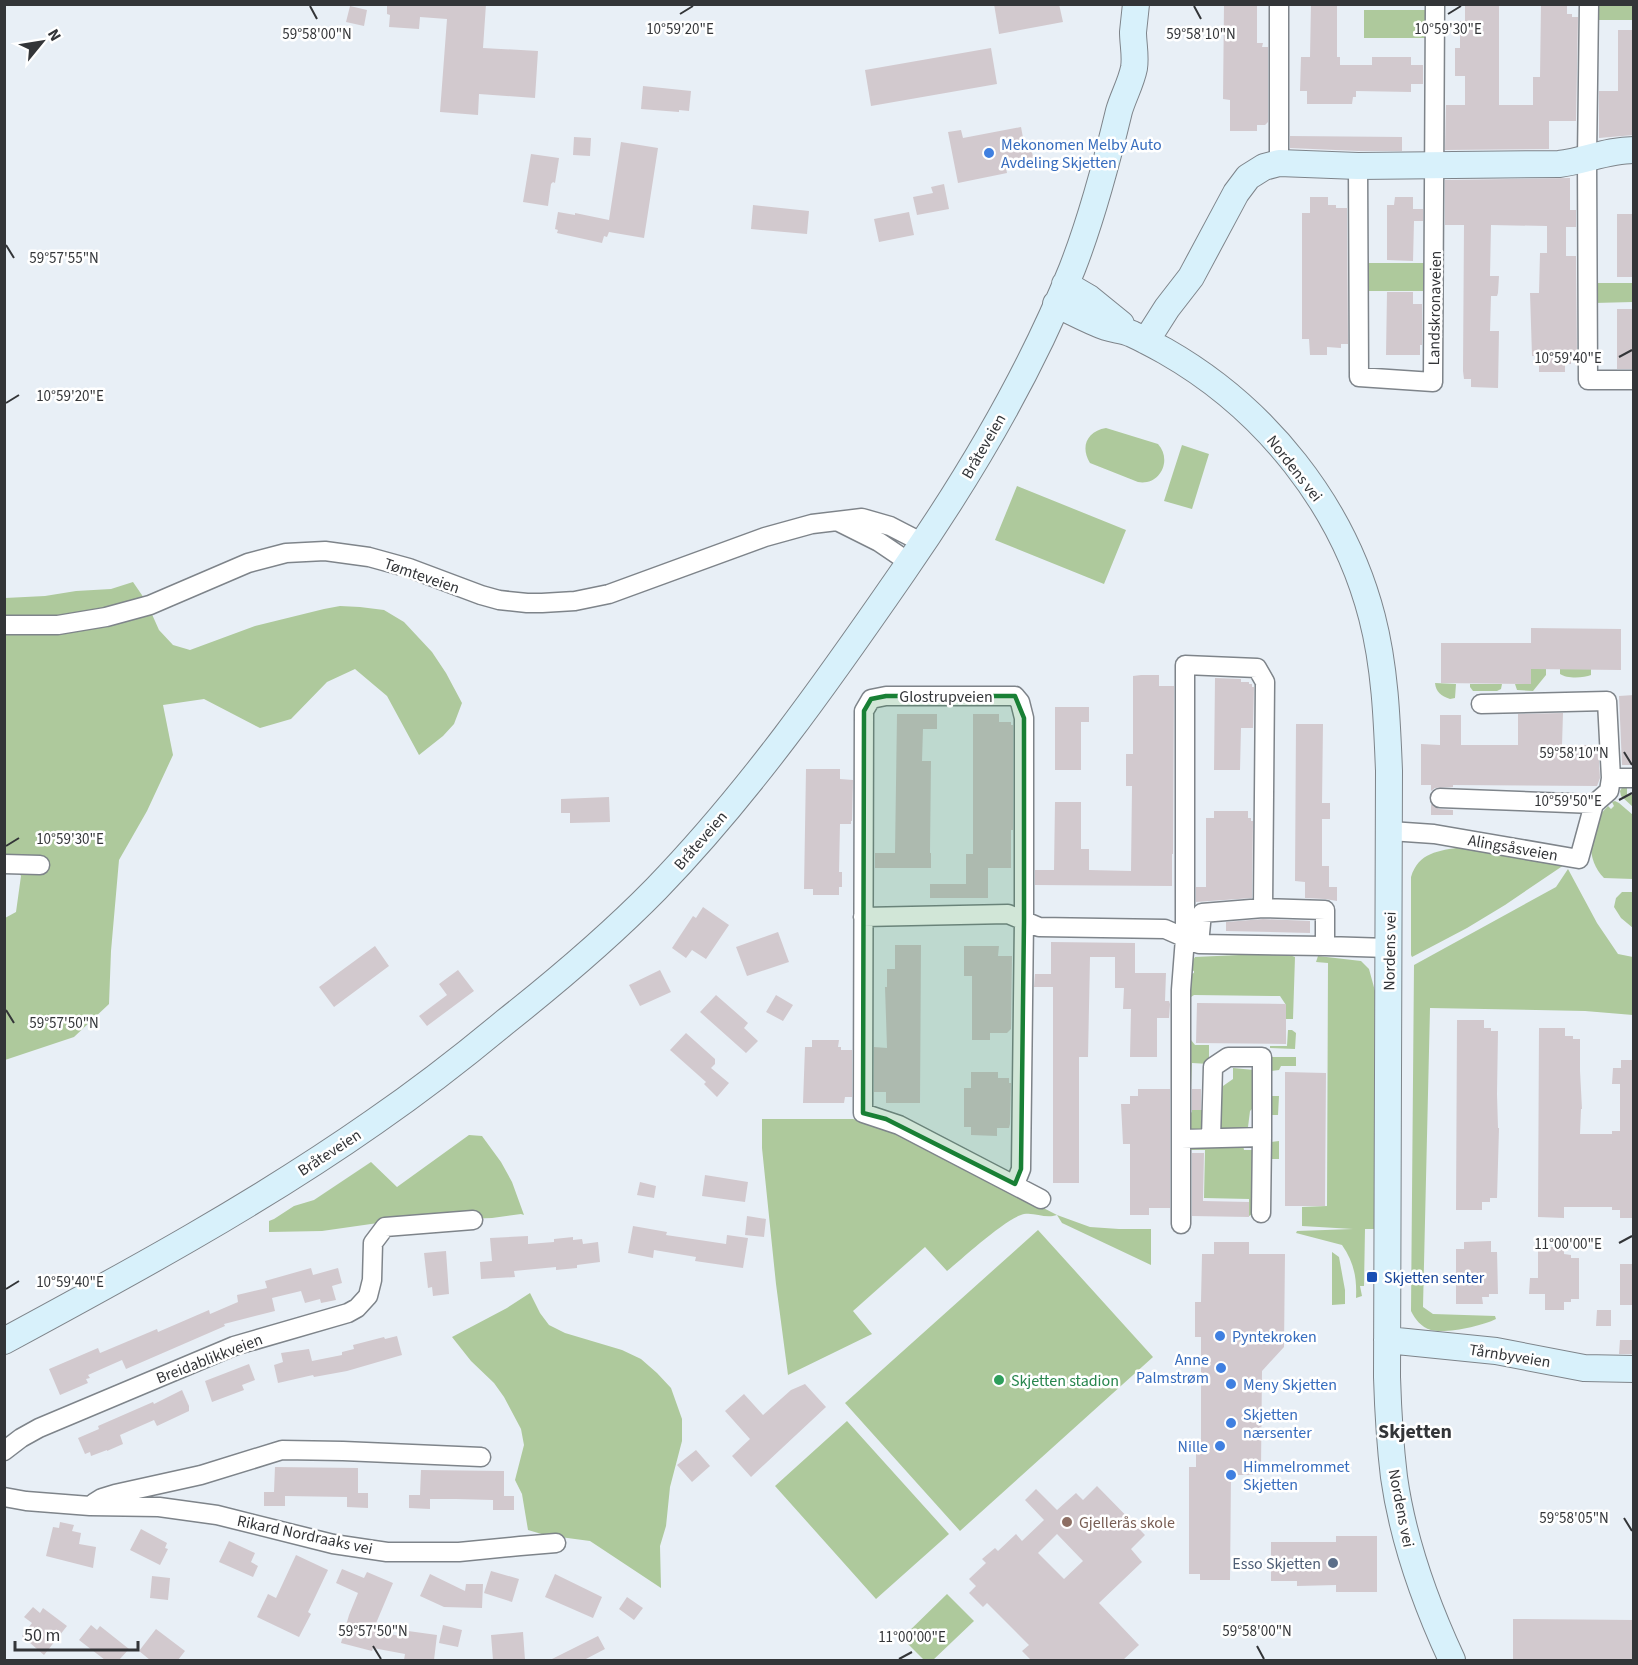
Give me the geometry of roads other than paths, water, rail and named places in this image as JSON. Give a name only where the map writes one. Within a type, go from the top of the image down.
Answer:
[{"type":"street","name":"Bråteveien","points":[[4,1341],[170,1249],[262,1194],[348,1140],[452,1065],[573,966],[615,928],[656,888],[722,816],[814,699],[916,553],[964,481],[1001,416],[1061,294],[1082,242],[1100,187],[1122,100],[1133,74],[1136,4]]},
{"type":"street","points":[[1279,4],[1279,163]]},
{"type":"street","name":"Landskronaveien","points":[[1358,166],[1359,378],[1433,382],[1436,4]]},
{"type":"street","points":[[1588,4],[1588,380],[1634,380]]},
{"type":"street","points":[[1147,342],[1184,306],[1191,277],[1229,204],[1242,185],[1257,171],[1271,164],[1358,166],[1559,164],[1620,150],[1634,150]]},
{"type":"street","name":"Nordens vei","points":[[1061,294],[1101,307],[1147,342],[1217,386],[1253,417],[1297,466],[1327,510],[1360,578],[1372,619],[1383,680],[1388,736],[1390,831],[1387,1340],[1389,1434],[1394,1479],[1407,1541],[1420,1584],[1452,1660]]},
{"type":"street","name":"Tømteveien","points":[[4,625],[58,625],[106,617],[150,604],[248,563],[286,553],[307,551],[347,554],[390,562],[481,595],[499,600],[527,603],[592,598],[626,588],[784,530],[812,524],[839,522],[879,542],[916,553]]},
{"type":"street","points":[[1192,941],[1185,665],[1257,668],[1265,682],[1263,908]]},
{"type":"street","name":"Glostrupveien","points":[[1015,1184],[1021,1169],[1024,921],[1024,718],[1020,702],[1015,696],[886,696],[871,699],[864,711],[862,1113],[899,1125],[1041,1199]]},
{"type":"street","points":[[1481,704],[1606,701],[1611,778],[1634,778]]},
{"type":"street","name":"Alingsåsveien","points":[[1390,831],[1434,834],[1579,859],[1594,804],[1609,790],[1611,778]]},
{"type":"street","points":[[1440,798],[1594,804]]},
{"type":"street","points":[[4,864],[40,865]]},
{"type":"street","points":[[1181,1224],[1181,990],[1192,941],[1202,913],[1263,908],[1325,910],[1326,945]]},
{"type":"street","points":[[863,917],[1008,914],[1039,927],[1165,929],[1192,941],[1388,948]]},
{"type":"street","points":[[1211,1138],[1213,1068],[1228,1057],[1262,1057],[1262,1213]]},
{"type":"street","points":[[1181,1139],[1262,1137]]},
{"type":"street","name":"Breidablikkveien","points":[[4,1451],[39,1428],[213,1354],[262,1337],[348,1313],[357,1308],[363,1303],[371,1288],[373,1243],[386,1227],[473,1220]]},
{"type":"street","name":"Tårnbyveien","points":[[1387,1340],[1496,1351],[1584,1368],[1634,1369]]},
{"type":"street","name":"Rikard Nordraaks vei","points":[[90,1506],[102,1498],[115,1494],[201,1475],[282,1450],[481,1457]]},
{"type":"street","name":"Rikard Nordraaks vei","points":[[4,1497],[90,1506],[159,1507],[217,1515],[333,1544],[387,1552],[459,1552],[556,1544]]},
{"type":"place","name":"Mekonomen Melby Auto Avdeling Skjetten","points":[[989,153]]},
{"type":"place","name":"Skjetten senter","points":[[1372,1277]]},
{"type":"place","name":"Pyntekroken","points":[[1220,1336]]},
{"type":"place","name":"Anne Palmstrøm","points":[[1221,1368]]},
{"type":"place","name":"Skjetten stadion","points":[[999,1380]]},
{"type":"place","name":"Meny Skjetten","points":[[1231,1384]]},
{"type":"place","name":"Skjetten nærsenter","points":[[1231,1423]]},
{"type":"place","name":"Nille","points":[[1220,1446]]},
{"type":"place","name":"Himmelrommet Skjetten","points":[[1231,1475]]},
{"type":"place","name":"Gjellerås skole","points":[[1067,1522]]},
{"type":"place","name":"Esso Skjetten","points":[[1333,1563]]},
{"type":"district","name":"Skjetten","points":[[1415,1431]]}]
